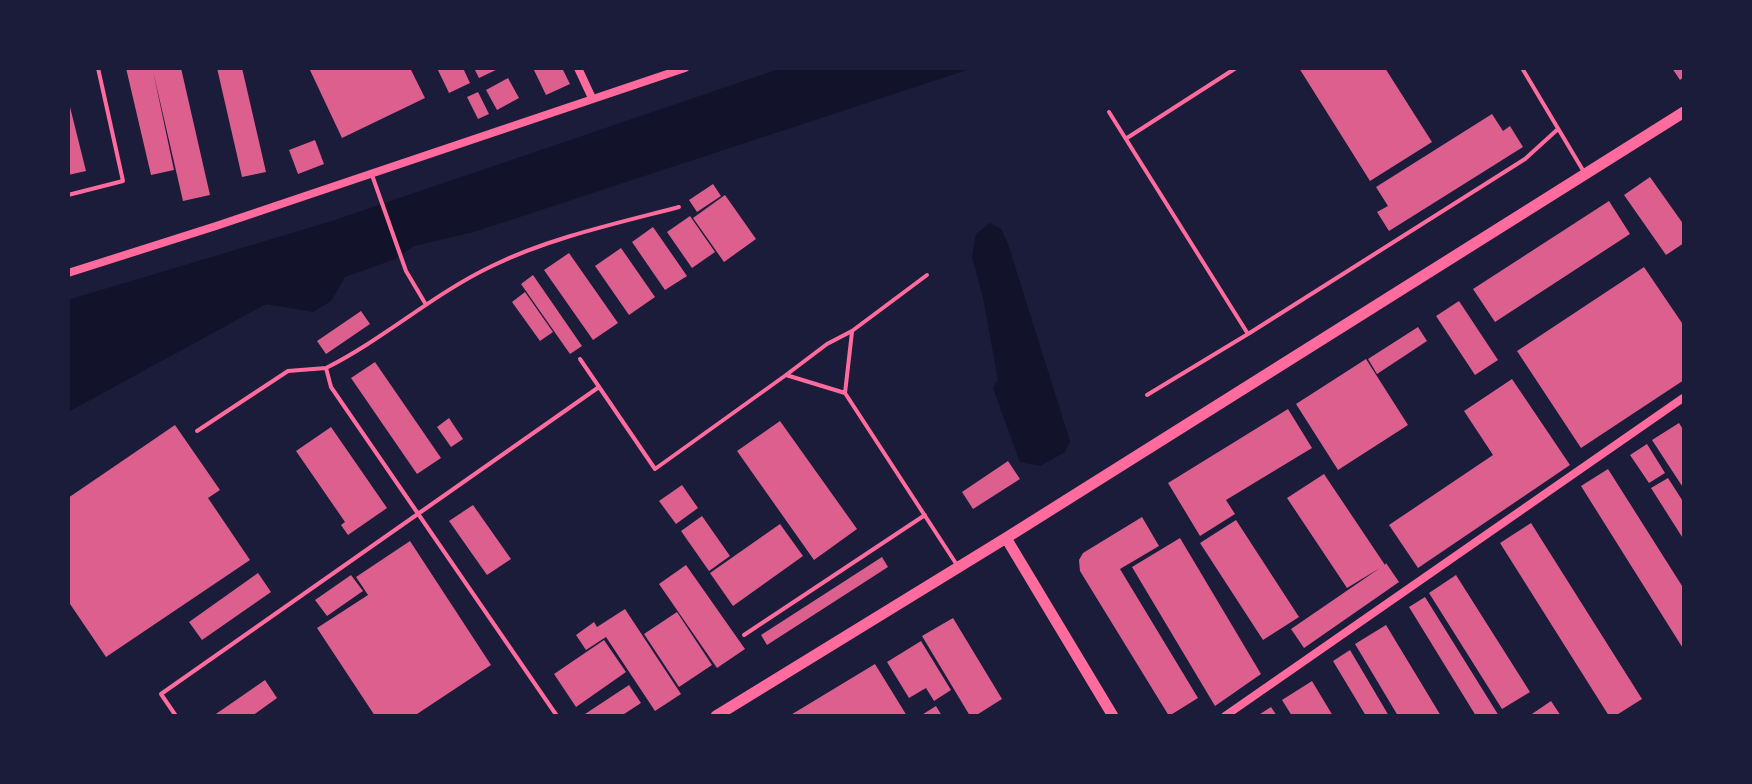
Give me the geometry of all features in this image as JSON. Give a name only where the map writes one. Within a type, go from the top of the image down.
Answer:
[{"type":"street","points":[[578,68],[592,98]]},
{"type":"street","points":[[68,273],[685,68]]},
{"type":"street","points":[[716,716],[1006,538],[1684,112]]},
{"type":"street","points":[[1225,716],[1684,400]]},
{"type":"street","points":[[1006,538],[1113,716]]},
{"type":"lane","points":[[68,195],[123,181],[98,68]]},
{"type":"lane","points":[[1127,138],[1236,68]]},
{"type":"lane","points":[[1522,68],[1585,174]]},
{"type":"lane","points":[[1109,112],[1248,334]]},
{"type":"lane","points":[[1147,395],[1525,159],[1558,129]]},
{"type":"lane","points":[[371,173],[406,271],[425,303]]},
{"type":"lane","points":[[197,431],[288,371],[326,368],[346,358],[425,303],[494,265],[575,235],[679,207]]},
{"type":"lane","points":[[580,359],[655,469],[927,275]]},
{"type":"lane","points":[[852,331],[845,393],[959,567]]},
{"type":"lane","points":[[326,368],[331,387],[557,716]]},
{"type":"lane","points":[[786,375],[845,393]]},
{"type":"lane","points":[[176,716],[161,694],[599,387]]},
{"type":"lane","points":[[744,635],[925,515]]},
{"type":"shaded area","points":[[782,68],[973,68],[474,232],[414,246],[395,259],[345,277],[331,301],[313,312],[266,304],[68,412],[68,300],[332,221]]},
{"type":"shaded area","points":[[990,223],[1001,229],[1008,244],[1070,441],[1065,452],[1040,466],[1020,462],[993,388],[998,380],[983,297],[972,257],[976,234]]},
{"type":"building","points":[[126,68],[181,68],[210,195],[183,201],[153,71],[174,170],[151,175]]},
{"type":"building","points":[[217,68],[242,68],[266,172],[242,177]]},
{"type":"building","points":[[309,68],[410,68],[425,98],[342,138]]},
{"type":"building","points":[[437,68],[463,68],[470,83],[449,93]]},
{"type":"building","points":[[474,68],[500,68],[479,78]]},
{"type":"building","points":[[533,68],[562,68],[570,84],[546,95]]},
{"type":"building","points":[[1299,68],[1385,68],[1432,142],[1370,181]]},
{"type":"building","points":[[1672,68],[1684,68],[1684,77],[1680,80]]},
{"type":"building","points":[[508,78],[519,98],[497,110],[486,90]]},
{"type":"building","points":[[478,92],[489,114],[478,119],[467,97]]},
{"type":"building","points":[[68,99],[86,171],[68,175]]},
{"type":"building","points":[[1492,114],[1503,131],[1510,126],[1523,147],[1389,231],[1377,212],[1388,206],[1376,187]]},
{"type":"building","points":[[315,140],[324,164],[298,174],[289,150]]},
{"type":"building","points":[[1650,177],[1684,225],[1684,243],[1666,255],[1624,195]]},
{"type":"building","points":[[713,184],[721,196],[697,212],[689,200]]},
{"type":"building","points":[[725,195],[756,239],[724,262],[693,218]]},
{"type":"building","points":[[1609,201],[1630,234],[1495,322],[1473,289]]},
{"type":"building","points":[[690,216],[715,252],[692,268],[667,232]]},
{"type":"building","points":[[653,227],[687,276],[665,290],[632,242]]},
{"type":"building","points":[[621,248],[655,297],[629,315],[595,266]]},
{"type":"building","points":[[569,253],[618,323],[593,340],[544,270]]},
{"type":"building","points":[[1644,267],[1684,326],[1684,380],[1581,448],[1517,351]]},
{"type":"building","points":[[533,275],[582,346],[570,354],[521,284]]},
{"type":"building","points":[[525,292],[553,332],[540,341],[512,302]]},
{"type":"building","points":[[1459,301],[1498,360],[1475,375],[1436,316]]},
{"type":"building","points":[[361,311],[370,324],[326,354],[317,341]]},
{"type":"building","points":[[1418,327],[1427,341],[1377,374],[1368,359]]},
{"type":"building","points":[[1366,359],[1408,425],[1338,470],[1296,404]]},
{"type":"building","points":[[375,362],[441,458],[417,474],[351,378]]},
{"type":"building","points":[[1512,379],[1570,465],[1418,568],[1389,525],[1493,455],[1464,411]]},
{"type":"building","points":[[1288,409],[1312,448],[1226,500],[1235,514],[1200,536],[1168,483]]},
{"type":"building","points":[[449,418],[463,439],[451,447],[437,427]]},
{"type":"building","points":[[780,421],[857,529],[814,560],[737,451]]},
{"type":"building","points":[[1679,423],[1684,431],[1684,489],[1652,440]]},
{"type":"building","points":[[175,425],[220,490],[208,498],[250,560],[106,657],[68,601],[68,498]]},
{"type":"building","points":[[331,427],[387,508],[348,535],[341,525],[345,522],[296,451]]},
{"type":"building","points":[[1647,444],[1665,473],[1649,483],[1630,455]]},
{"type":"building","points":[[1008,461],[1020,479],[973,509],[962,492]]},
{"type":"building","points":[[1608,469],[1684,589],[1684,650],[1581,486]]},
{"type":"building","points":[[1324,474],[1399,582],[1304,648],[1291,629],[1380,568],[1347,588],[1287,498]]},
{"type":"building","points":[[1668,478],[1684,503],[1684,540],[1651,488]]},
{"type":"building","points":[[682,485],[698,508],[676,524],[659,501]]},
{"type":"building","points":[[473,505],[511,559],[487,575],[449,521]]},
{"type":"building","points":[[702,516],[730,556],[709,571],[681,531]]},
{"type":"building","points":[[1142,517],[1159,546],[1120,569],[1198,698],[1169,716],[1080,571],[1079,560],[1083,553]]},
{"type":"building","points":[[1236,520],[1299,617],[1263,640],[1200,543]]},
{"type":"building","points":[[1531,523],[1642,699],[1615,716],[1609,716],[1500,543]]},
{"type":"building","points":[[780,524],[803,556],[733,606],[710,573]]},
{"type":"building","points":[[1180,538],[1261,674],[1215,706],[1132,567]]},
{"type":"building","points":[[410,541],[491,665],[414,716],[375,716],[317,628],[368,595],[356,577]]},
{"type":"building","points":[[882,557],[888,567],[767,645],[761,635]]},
{"type":"building","points":[[686,565],[745,649],[717,668],[659,584]]},
{"type":"building","points":[[258,573],[271,592],[202,640],[189,622]]},
{"type":"building","points":[[351,575],[363,591],[327,616],[315,600]]},
{"type":"building","points":[[1456,575],[1530,692],[1502,709],[1429,593]]},
{"type":"building","points":[[1425,597],[1499,716],[1476,716],[1409,607]]},
{"type":"building","points":[[625,609],[681,694],[655,711],[606,637],[586,650],[576,635],[594,622],[597,627]]},
{"type":"building","points":[[677,612],[712,665],[679,687],[644,634]]},
{"type":"building","points":[[953,618],[1002,699],[975,716],[970,716],[922,636]]},
{"type":"building","points":[[1386,625],[1441,716],[1398,716],[1355,644]]},
{"type":"building","points":[[604,640],[626,672],[576,707],[554,674]]},
{"type":"building","points":[[921,641],[951,690],[934,701],[926,688],[909,698],[887,662]]},
{"type":"building","points":[[1350,650],[1389,716],[1366,716],[1333,661]]},
{"type":"building","points":[[875,664],[907,716],[789,716]]},
{"type":"building","points":[[265,680],[277,698],[252,716],[213,716]]},
{"type":"building","points":[[1312,681],[1333,716],[1292,716],[1282,700]]},
{"type":"building","points":[[629,685],[641,703],[621,716],[582,716]]},
{"type":"building","points":[[1551,701],[1561,716],[1529,716]]},
{"type":"building","points":[[936,706],[942,716],[920,716]]},
{"type":"building","points":[[1271,707],[1277,716],[1257,716]]}]
